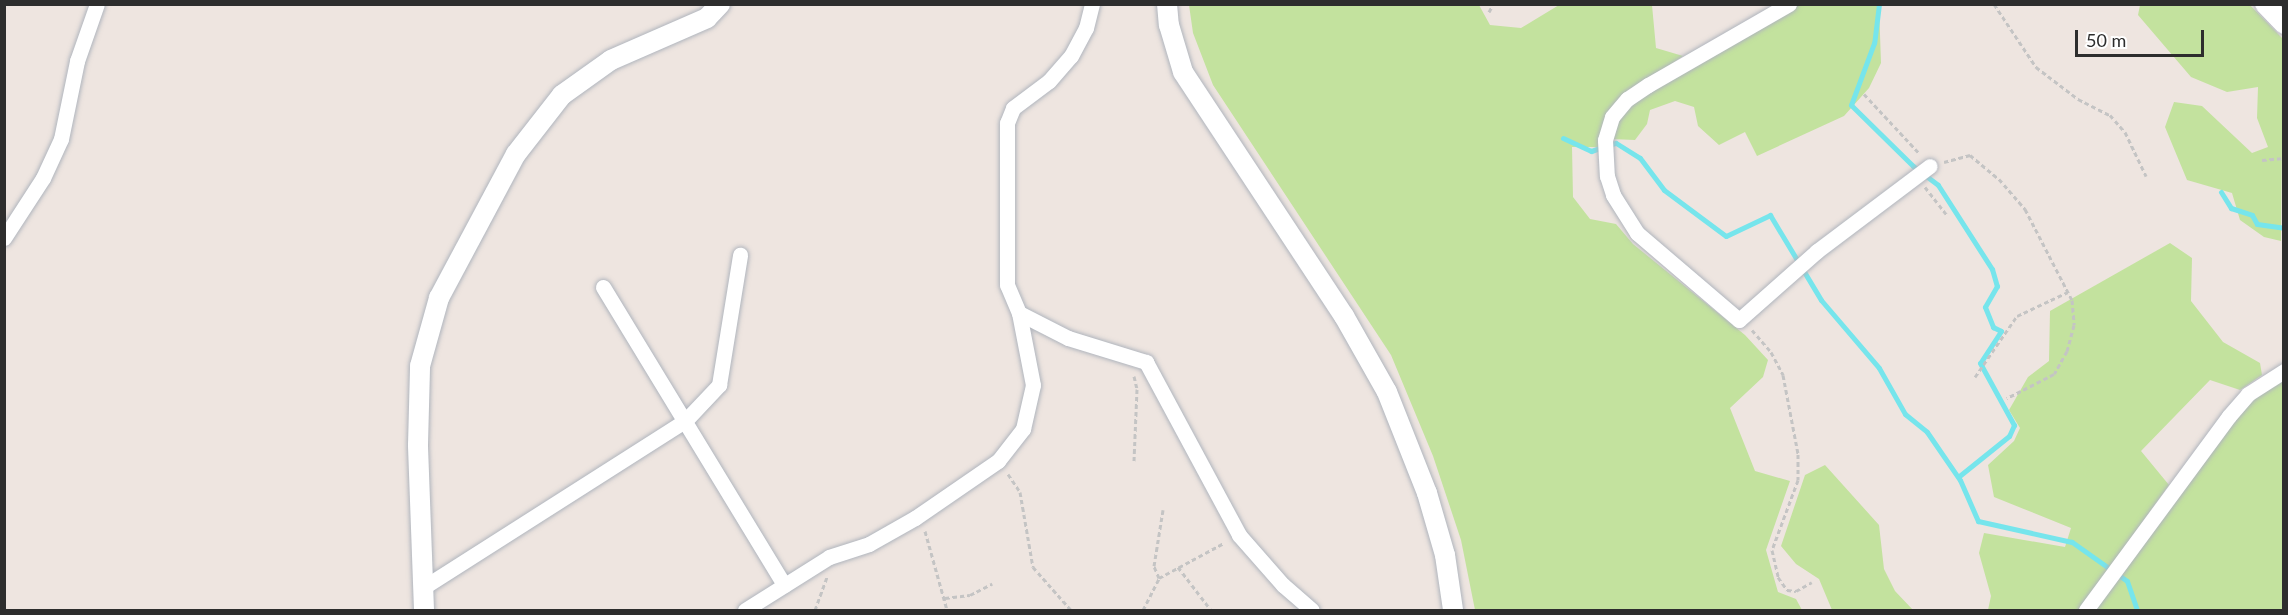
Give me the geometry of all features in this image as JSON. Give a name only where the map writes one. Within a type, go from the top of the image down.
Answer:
[{"type":"street","points":[[4,238],[43,178],[61,139],[77,61],[97,4]]},
{"type":"street","points":[[424,610],[417,445],[420,366],[439,297],[516,153],[562,95],[611,60],[707,18],[720,4]]},
{"type":"street","points":[[745,610],[835,555],[869,544],[915,518],[998,460],[1023,429],[1033,385],[1019,313],[1007,285],[1005,256],[1007,123],[1012,108],[1048,81],[1071,56],[1086,28],[1092,4]]},
{"type":"street","points":[[1167,4],[1169,25],[1183,72],[1344,316],[1387,392],[1427,493],[1444,555],[1453,610]]},
{"type":"street","points":[[1789,4],[1627,99],[1612,117],[1605,140],[1605,164],[1613,195],[1637,233],[1739,320],[1811,257],[1924,171]]},
{"type":"street","points":[[2265,4],[2283,24]]},
{"type":"street","points":[[424,587],[685,421],[719,385],[740,255]]},
{"type":"street","points":[[603,287],[784,585]]},
{"type":"street","points":[[1019,313],[1068,338],[1130,359],[1146,362],[1165,390],[1239,535],[1283,585],[1312,610]]},
{"type":"street","points":[[2086,610],[2229,416],[2248,394],[2283,371]]},
{"type":"path","points":[[1489,12],[1493,4]]},
{"type":"path","points":[[1994,4],[2036,67],[2078,99],[2109,115],[2125,132],[2145,176]]},
{"type":"path","points":[[1864,94],[1924,171],[1947,215]]},
{"type":"path","points":[[1924,171],[1970,155],[1999,179],[2025,209],[2072,300],[2074,325],[2067,351],[2054,374],[2007,398]]},
{"type":"path","points":[[2262,160],[2283,158]]},
{"type":"path","points":[[1975,377],[2017,316],[2068,292]]},
{"type":"path","points":[[1739,320],[1772,352],[1783,375],[1795,431],[1798,480],[1772,550],[1778,577],[1787,590],[1796,591],[1812,582]]},
{"type":"path","points":[[1130,359],[1137,389],[1134,461]]},
{"type":"path","points":[[998,460],[1020,492],[1033,567],[1071,610]]},
{"type":"path","points":[[1159,578],[1154,566],[1163,510]]},
{"type":"path","points":[[915,518],[924,529],[947,610]]},
{"type":"path","points":[[1143,610],[1159,578],[1239,535]]},
{"type":"path","points":[[815,610],[835,555]]},
{"type":"path","points":[[1178,567],[1211,610]]},
{"type":"path","points":[[945,598],[970,595],[992,584]]},
{"type":"green space","points":[[1189,5],[1479,5],[1490,25],[1521,28],[1559,5],[1652,5],[1656,48],[1683,56],[1616,102],[1598,147],[1572,147],[1573,197],[1590,219],[1616,224],[1633,244],[1745,335],[1768,360],[1763,377],[1730,408],[1755,471],[1790,481],[1766,550],[1778,592],[1796,599],[1802,610],[1475,610],[1461,540],[1433,456],[1391,355],[1213,85],[1193,33]]},
{"type":"green space","points":[[1797,5],[1879,5],[1881,63],[1869,88],[1844,116],[1757,156],[1745,132],[1719,145],[1698,126],[1694,107],[1675,101],[1650,110],[1647,124],[1635,140],[1611,139],[1617,117],[1634,99]]},
{"type":"green space","points":[[2140,5],[2250,5],[2283,39],[2281,241],[2264,237],[2240,220],[2232,193],[2187,180],[2165,127],[2174,102],[2202,106],[2252,153],[2268,147],[2257,118],[2258,87],[2227,92],[2191,77],[2138,15]]},
{"type":"green space","points":[[2170,243],[2192,258],[2191,301],[2223,342],[2260,363],[2262,375],[2240,390],[2210,380],[2141,451],[2169,485],[2079,610],[1988,610],[1991,596],[1979,553],[1984,533],[2065,547],[2071,528],[1994,497],[1988,465],[2014,441],[2020,428],[2009,410],[2028,377],[2049,361],[2050,311]]},
{"type":"green space","points":[[2283,380],[2283,610],[2095,610],[2247,404]]},
{"type":"green space","points":[[1825,465],[1879,525],[1884,569],[1895,591],[1913,610],[1832,610],[1819,579],[1796,564],[1781,546],[1805,475]]},
{"type":"waterway","points":[[1879,4],[1874,43],[1851,105],[1913,166],[1938,185],[1992,269],[1997,286],[1985,307],[1993,327],[2001,331],[1980,363],[2014,425],[2009,436],[1958,477]]},
{"type":"waterway","points":[[1563,138],[1591,151],[1616,143],[1640,158],[1664,190],[1726,236],[1770,215],[1821,300],[1879,368],[1905,414],[1927,432],[1960,480],[1978,521],[2072,542],[2127,581],[2137,610]]},
{"type":"waterway","points":[[2221,192],[2231,208],[2252,215],[2257,224],[2284,228]]}]
